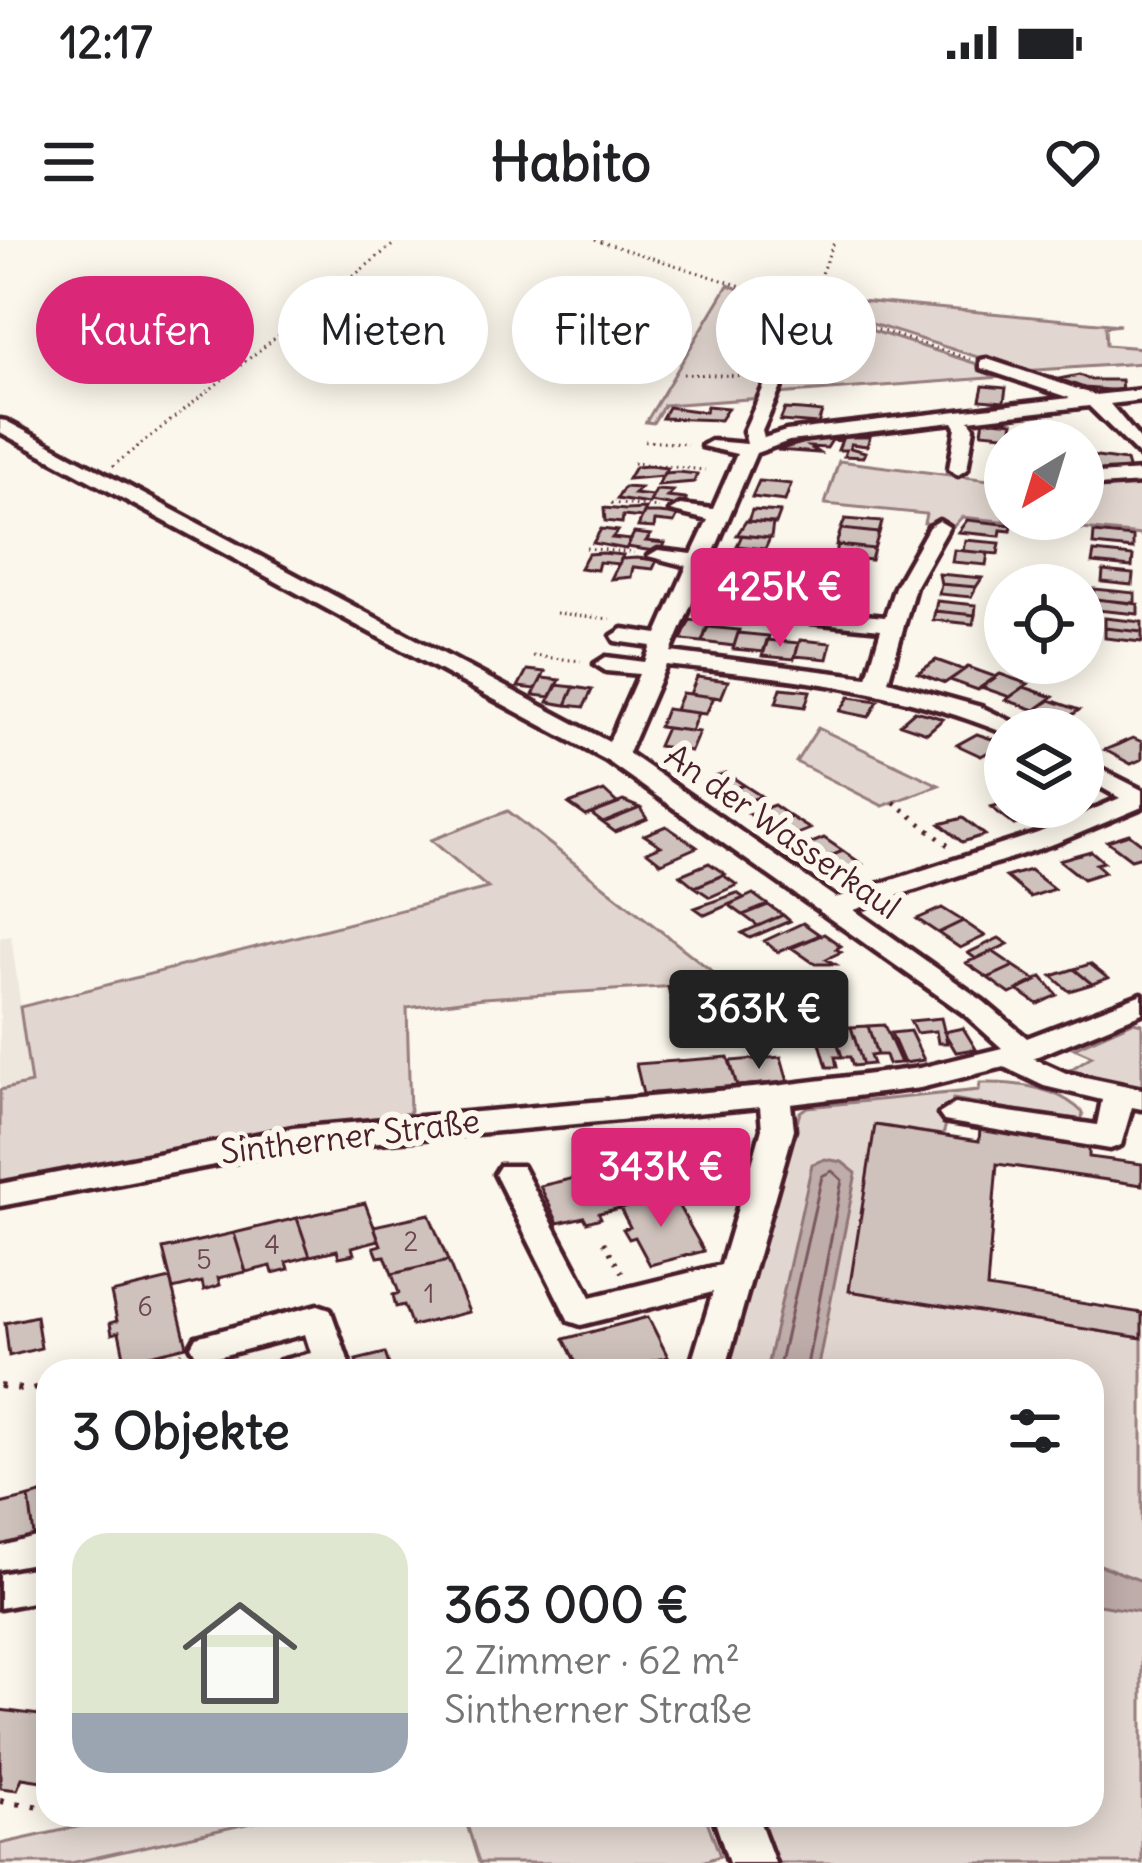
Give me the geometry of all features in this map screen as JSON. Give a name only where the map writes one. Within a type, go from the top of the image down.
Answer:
[{"type":"street","points":[[986,364],[1089,399],[1104,409],[1142,453]]},
{"type":"street","points":[[615,755],[736,473],[752,447],[753,430],[773,386]]},
{"type":"street","points":[[711,446],[752,447],[786,436],[1142,395]]},
{"type":"street","points":[[957,416],[965,427],[958,469]]},
{"type":"street","name":"An der Wasserkaul","points":[[0,425],[615,755],[973,1007],[1036,1072],[1131,1096]]},
{"type":"street","points":[[705,470],[736,473]]},
{"type":"street","points":[[1104,480],[1142,477]]},
{"type":"street","points":[[680,511],[718,514]]},
{"type":"street","points":[[876,684],[913,568],[939,527]]},
{"type":"street","points":[[658,556],[698,560]]},
{"type":"street","points":[[812,616],[892,624]]},
{"type":"street","points":[[623,636],[653,663]]},
{"type":"street","points":[[604,672],[653,663],[876,684],[984,717]]},
{"type":"street","points":[[1104,778],[1141,799]]},
{"type":"street","points":[[831,909],[971,864],[1141,799]]},
{"type":"street","name":"Sintherner Straße","points":[[0,1195],[293,1139],[775,1096],[920,1078],[1017,1054],[1142,1003]]},
{"type":"street","points":[[711,1359],[778,1129],[775,1096]]},
{"type":"street","points":[[956,1114],[1110,1138],[1131,1096]]},
{"type":"street","points":[[630,1169],[694,1163],[764,1177]]},
{"type":"street","points":[[511,1174],[580,1312],[738,1266]]},
{"type":"street","points":[[591,1296],[738,1266]]},
{"type":"street","points":[[208,1346],[318,1318],[331,1359]]},
{"type":"street","points":[[0,1591],[36,1584]]},
{"type":"street","points":[[739,1827],[752,1863]]},
{"type":"path","points":[[100,477],[398,240]]},
{"type":"path","points":[[596,240],[716,278]]},
{"type":"path","points":[[820,276],[835,240]]},
{"type":"path","points":[[876,329],[986,364]]},
{"type":"path","points":[[692,374],[752,376],[773,386]]},
{"type":"path","points":[[645,441],[711,446]]},
{"type":"path","points":[[633,463],[705,470]]},
{"type":"path","points":[[611,503],[680,511]]},
{"type":"path","points":[[586,548],[658,556]]},
{"type":"path","points":[[533,656],[604,672]]},
{"type":"path","points":[[894,802],[971,864]]},
{"type":"path","points":[[604,1242],[621,1276],[642,1270]]},
{"type":"path","points":[[155,1359],[208,1346]]},
{"type":"path","points":[[0,1386],[36,1388]]},
{"type":"path","points":[[0,1801],[36,1806]]},
{"type":"shaded area","points":[[876,302],[1120,325],[1105,327],[1106,345],[1142,348],[1142,363],[1022,371],[876,325]]},
{"type":"shaded area","points":[[716,305],[716,384],[768,384],[762,398],[664,405],[653,423],[646,422],[669,384],[692,384],[692,345]]},
{"type":"shaded area","points":[[876,332],[1015,376],[776,394],[780,384],[876,384]]},
{"type":"shaded area","points":[[839,461],[984,479],[984,519],[962,517],[954,526],[924,523],[926,514],[825,504]]},
{"type":"shaded area","points":[[1142,486],[1142,535],[1104,531],[1104,487]]},
{"type":"shaded area","points":[[818,728],[939,785],[883,806],[796,762]]},
{"type":"shaded area","points":[[508,811],[727,983],[483,998],[407,1008],[410,1113],[219,1140],[0,1185],[0,1090],[31,1083],[20,1007],[488,888],[431,840]]},
{"type":"shaded area","points":[[11,935],[31,1084],[0,1090],[0,937]]},
{"type":"shaded area","points":[[1133,1022],[1142,1024],[1142,1088],[1070,1070],[1092,1056],[1074,1048]]},
{"type":"shaded area","points":[[980,1083],[1048,1091],[1083,1113],[1081,1122],[953,1099],[943,1135],[876,1125],[850,1291],[1142,1338],[1142,1863],[771,1863],[759,1827],[1104,1827],[1104,1359],[728,1359],[800,1112],[807,1107],[979,1090]]},
{"type":"shaded area","points":[[77,1827],[233,1827],[71,1863],[0,1863],[0,1844]]},
{"type":"shaded area","points":[[233,1827],[468,1827],[479,1863],[71,1863]]},
{"type":"shaded area","points":[[468,1827],[709,1827],[720,1856],[699,1863],[479,1863]]},
{"type":"water","points":[[825,1159],[842,1162],[856,1173],[819,1359],[769,1359],[812,1164]]},
{"type":"water","points":[[1104,1567],[1142,1581],[1142,1612],[1104,1606]]},
{"type":"building","points":[[1079,375],[1121,380],[1122,391],[1084,388],[1059,379]]},
{"type":"building","points":[[983,386],[1006,388],[1004,402],[980,400]]},
{"type":"building","points":[[707,406],[728,408],[720,420],[662,418],[668,407],[705,412]]},
{"type":"building","points":[[785,409],[822,412],[818,424],[780,421]]},
{"type":"building","points":[[843,436],[827,448],[810,447],[819,453],[777,450]]},
{"type":"building","points":[[843,437],[870,437],[867,446],[851,444],[850,448],[865,452],[863,457],[844,456],[846,450],[838,450]]},
{"type":"building","points":[[1104,458],[1126,461],[1129,471],[1104,472]]},
{"type":"building","points":[[635,467],[667,468],[663,476],[628,479]]},
{"type":"building","points":[[664,473],[697,474],[694,482],[658,485]]},
{"type":"building","points":[[759,481],[791,484],[785,501],[752,497]]},
{"type":"building","points":[[624,487],[640,488],[634,494],[653,496],[649,504],[617,499]]},
{"type":"building","points":[[656,490],[673,491],[667,497],[686,499],[682,507],[650,502]]},
{"type":"building","points":[[604,508],[646,509],[642,518],[623,516],[622,523],[605,521]]},
{"type":"building","points":[[752,510],[780,513],[776,524],[748,521]]},
{"type":"building","points":[[644,513],[678,515],[674,523],[655,521],[654,528],[638,527]]},
{"type":"building","points":[[845,519],[882,522],[879,533],[841,529]]},
{"type":"building","points":[[967,520],[984,522],[984,534],[958,532]]},
{"type":"building","points":[[746,521],[773,523],[771,538],[737,535]]},
{"type":"building","points":[[601,529],[618,531],[612,538],[631,540],[626,549],[593,543]]},
{"type":"building","points":[[841,529],[879,533],[874,549],[836,545]]},
{"type":"building","points":[[634,533],[651,535],[646,541],[665,543],[661,552],[627,547]]},
{"type":"building","points":[[1104,534],[1133,537],[1133,549],[1093,545],[1093,540],[1104,540]]},
{"type":"building","points":[[742,535],[770,538],[765,549],[737,546]]},
{"type":"building","points":[[965,540],[1000,543],[998,554],[963,551]]},
{"type":"building","points":[[838,545],[874,549],[871,560],[835,556]]},
{"type":"building","points":[[954,550],[988,553],[984,565],[952,562]]},
{"type":"building","points":[[1094,552],[1133,556],[1132,567],[1092,563]]},
{"type":"building","points":[[588,554],[623,555],[619,564],[599,562],[597,570],[580,568]]},
{"type":"building","points":[[729,555],[754,557],[753,570],[721,566]]},
{"type":"building","points":[[621,559],[657,560],[653,569],[633,567],[631,577],[611,579]]},
{"type":"building","points":[[811,563],[858,568],[854,580],[807,575]]},
{"type":"building","points":[[1104,571],[1133,574],[1132,585],[1104,582]]},
{"type":"building","points":[[717,574],[747,577],[742,590],[757,591],[754,600],[718,598]]},
{"type":"building","points":[[939,574],[982,578],[976,587],[941,584]]},
{"type":"building","points":[[941,584],[976,587],[971,597],[939,594]]},
{"type":"building","points":[[802,587],[847,598],[843,611],[795,606]]},
{"type":"building","points":[[1104,590],[1135,593],[1135,603],[1104,600]]},
{"type":"building","points":[[1104,600],[1138,604],[1138,614],[1104,611]]},
{"type":"building","points":[[937,601],[976,605],[975,615],[935,611]]},
{"type":"building","points":[[935,611],[975,615],[973,624],[933,620]]},
{"type":"building","points":[[1105,618],[1142,622],[1142,632],[1105,628]]},
{"type":"building","points":[[690,620],[709,622],[702,642],[681,640]]},
{"type":"building","points":[[708,627],[739,630],[734,646],[702,642]]},
{"type":"building","points":[[1105,628],[1142,632],[1142,642],[1105,638]]},
{"type":"building","points":[[738,633],[769,636],[764,652],[733,649]]},
{"type":"building","points":[[767,640],[799,643],[794,659],[762,656]]},
{"type":"building","points":[[800,640],[831,643],[827,659],[795,656]]},
{"type":"building","points":[[936,660],[964,670],[945,683],[918,673]]},
{"type":"building","points":[[968,667],[984,673],[986,684],[978,690],[950,680]]},
{"type":"building","points":[[527,670],[545,672],[536,689],[518,687]]},
{"type":"building","points":[[697,677],[728,681],[721,698],[690,694]]},
{"type":"building","points":[[542,678],[560,680],[551,697],[533,695]]},
{"type":"building","points":[[985,684],[1028,684],[1010,697],[981,687]]},
{"type":"building","points":[[556,685],[574,687],[566,705],[548,702]]},
{"type":"building","points":[[574,687],[592,690],[584,707],[566,705]]},
{"type":"building","points":[[1024,687],[1053,697],[1038,708],[1006,700]]},
{"type":"building","points":[[781,688],[810,691],[805,707],[776,703]]},
{"type":"building","points":[[682,693],[714,697],[706,714],[675,710]]},
{"type":"building","points":[[849,697],[878,701],[869,717],[840,711]]},
{"type":"building","points":[[1050,700],[1073,708],[1039,708]]},
{"type":"building","points":[[666,709],[698,713],[691,731],[659,727]]},
{"type":"building","points":[[915,711],[943,719],[927,733],[900,724]]},
{"type":"building","points":[[666,728],[699,732],[691,751],[658,746]]},
{"type":"building","points":[[977,734],[984,737],[984,754],[981,756],[957,745]]},
{"type":"building","points":[[1133,738],[1142,742],[1142,759],[1131,764],[1105,750]]},
{"type":"building","points":[[726,773],[744,785],[719,794],[702,782]]},
{"type":"building","points":[[744,785],[761,796],[736,806],[719,794]]},
{"type":"building","points":[[604,791],[618,804],[586,816],[569,804]]},
{"type":"building","points":[[623,801],[640,808],[603,823],[591,814]]},
{"type":"building","points":[[774,805],[791,817],[767,827],[749,814]]},
{"type":"building","points":[[640,808],[647,819],[615,832],[603,823]]},
{"type":"building","points":[[791,817],[810,829],[785,839],[767,827]]},
{"type":"building","points":[[963,818],[985,835],[962,842],[940,824]]},
{"type":"building","points":[[666,826],[697,847],[661,863],[647,852],[661,846],[644,835]]},
{"type":"building","points":[[1129,834],[1142,844],[1142,856],[1131,859],[1107,841]]},
{"type":"building","points":[[824,838],[843,851],[818,861],[799,848]]},
{"type":"building","points":[[843,851],[862,864],[837,875],[818,861]]},
{"type":"building","points":[[1091,851],[1104,862],[1096,864],[1105,872],[1083,879],[1059,860]]},
{"type":"building","points":[[709,863],[725,874],[695,887],[680,875]]},
{"type":"building","points":[[1030,870],[1054,889],[1030,897],[1006,877]]},
{"type":"building","points":[[723,875],[737,885],[710,897],[695,887]]},
{"type":"building","points":[[737,893],[744,898],[705,915],[695,908]]},
{"type":"building","points":[[753,894],[768,905],[743,915],[729,905]]},
{"type":"building","points":[[768,905],[783,915],[758,926],[743,915]]},
{"type":"building","points":[[942,908],[963,921],[938,933],[917,919]]},
{"type":"building","points":[[783,915],[790,921],[750,938],[742,933]]},
{"type":"building","points":[[963,921],[985,936],[960,948],[938,933]]},
{"type":"building","points":[[803,923],[820,935],[778,952],[764,941]]},
{"type":"building","points":[[824,934],[841,946],[836,949],[841,952],[826,959],[835,964],[815,964],[792,948]]},
{"type":"building","points":[[999,938],[1008,944],[976,959],[968,953]]},
{"type":"building","points":[[992,951],[1014,966],[988,978],[966,963]]},
{"type":"building","points":[[1090,964],[1108,978],[1092,984],[1074,969]]},
{"type":"building","points":[[1014,966],[1037,981],[1010,994],[988,978]]},
{"type":"building","points":[[1074,969],[1092,984],[1069,991],[1052,976]]},
{"type":"building","points":[[1042,977],[1057,995],[1038,1004],[1017,990]]},
{"type":"building","points":[[806,982],[818,1037],[799,1039],[790,1007],[673,1007],[668,987]]},
{"type":"building","points":[[941,1018],[947,1043],[938,1043],[936,1031],[916,1033],[910,1021]]},
{"type":"building","points":[[884,1025],[901,1063],[888,1064],[885,1055],[877,1055],[868,1026]]},
{"type":"building","points":[[868,1026],[877,1055],[870,1056],[873,1064],[863,1065],[851,1027]]},
{"type":"building","points":[[851,1027],[863,1065],[853,1066],[850,1057],[842,1057],[833,1028]]},
{"type":"building","points":[[833,1028],[842,1057],[835,1057],[837,1067],[827,1067],[816,1029]]},
{"type":"building","points":[[963,1028],[976,1049],[956,1052],[944,1032]]},
{"type":"building","points":[[910,1031],[924,1060],[904,1063],[891,1033]]},
{"type":"building","points":[[728,1057],[737,1086],[643,1094],[636,1064]]},
{"type":"building","points":[[781,1057],[788,1082],[737,1086],[730,1061]]},
{"type":"building","points":[[875,1125],[979,1141],[980,1129],[1089,1145],[1089,1157],[1142,1164],[1142,1185],[997,1164],[987,1288],[1142,1313],[1142,1338],[849,1291]]},
{"type":"building","points":[[617,1168],[637,1204],[599,1213],[601,1218],[587,1222],[584,1217],[558,1223],[540,1186]]},
{"type":"building","points":[[673,1196],[704,1251],[650,1265],[635,1237],[629,1239],[623,1229],[630,1227],[620,1208]]},
{"type":"building","points":[[365,1203],[379,1240],[352,1247],[354,1254],[339,1257],[337,1250],[310,1256],[297,1218]]},
{"type":"building","points":[[429,1214],[448,1261],[392,1274],[385,1256],[378,1257],[374,1247],[381,1245],[374,1226]]},
{"type":"building","points":[[297,1218],[310,1256],[287,1262],[289,1269],[273,1273],[271,1266],[246,1272],[234,1233]]},
{"type":"building","points":[[234,1233],[246,1272],[218,1278],[220,1285],[204,1290],[202,1282],[173,1289],[163,1249]]},
{"type":"building","points":[[448,1261],[469,1312],[412,1326],[404,1305],[396,1307],[393,1295],[399,1293],[392,1274]]},
{"type":"building","points":[[170,1279],[187,1346],[125,1359],[119,1332],[112,1334],[110,1323],[117,1321],[111,1293]]},
{"type":"building","points":[[36,1316],[41,1348],[9,1356],[5,1323]]},
{"type":"building","points":[[648,1317],[668,1357],[574,1359],[564,1339]]},
{"type":"building","points":[[36,1495],[34,1536],[29,1497]]},
{"type":"building","points":[[29,1497],[34,1536],[0,1545],[0,1504]]},
{"type":"building","points":[[0,1710],[36,1714],[36,1780],[22,1778],[17,1790],[0,1788]]}]
